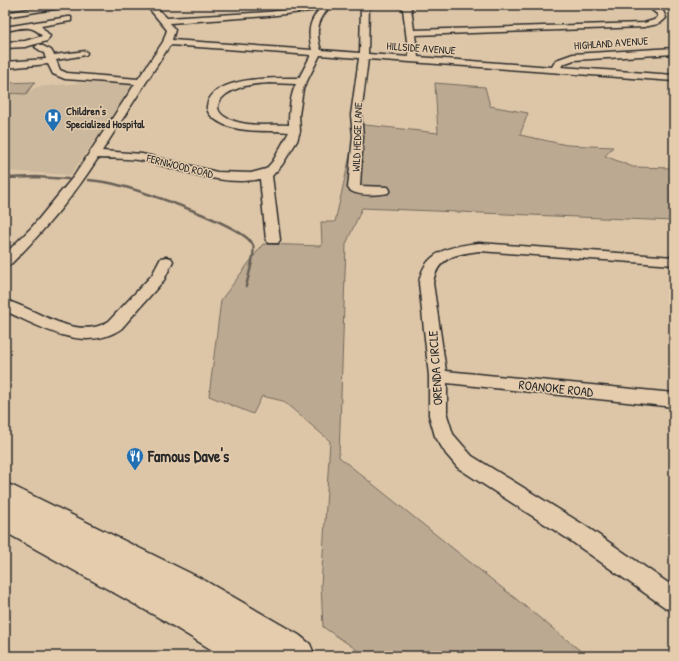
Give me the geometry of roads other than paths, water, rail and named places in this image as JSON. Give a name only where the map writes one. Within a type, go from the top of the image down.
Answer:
[{"type":"highway","points":[[5,495],[191,590],[298,656]]},
{"type":"highway","points":[[5,518],[174,609],[253,656]]},
{"type":"street","points":[[5,15],[67,5]]},
{"type":"street","points":[[5,262],[37,230],[79,178],[167,42],[171,30],[165,20],[150,5]]},
{"type":"street","points":[[267,5],[268,14]]},
{"type":"street","points":[[165,20],[268,14],[346,5]]},
{"type":"street","points":[[364,56],[365,5]]},
{"type":"street","points":[[402,5],[407,8],[414,59]]},
{"type":"street","points":[[411,33],[644,25],[657,22],[662,18],[660,13],[650,5]]},
{"type":"street","points":[[650,5],[674,6]]},
{"type":"street","points":[[273,240],[266,174],[278,164],[291,141],[294,128],[294,115],[297,96],[302,81],[317,52],[312,39],[314,22],[325,8]]},
{"type":"street","points":[[5,29],[68,19]]},
{"type":"street","points":[[5,45],[25,44],[44,39],[46,36],[39,28],[31,24]]},
{"type":"street","name":"HILLSIDE AVENUE","points":[[167,42],[674,78]]},
{"type":"street","points":[[39,48],[48,52],[56,72],[65,76],[140,82]]},
{"type":"street","name":"HIGHLAND AVENUE","points":[[555,69],[559,62],[573,57],[674,51]]},
{"type":"street","points":[[5,65],[52,60],[83,53]]},
{"type":"street","name":"WILD HEDGE LANE","points":[[364,56],[356,115],[358,136],[354,188],[359,190],[384,190]]},
{"type":"street","points":[[294,128],[240,125],[231,123],[217,116],[213,111],[212,104],[222,92],[243,84],[253,82],[302,81]]},
{"type":"street","name":"FERNWOOD ROAD","points":[[95,154],[142,157],[217,176],[251,177],[266,174]]},
{"type":"street","name":"ORENDA CIRCLE","points":[[674,261],[479,247],[456,250],[446,254],[434,262],[426,277],[438,376],[438,415],[444,436],[459,456],[481,472],[576,532],[674,600]]},
{"type":"street","points":[[5,305],[69,332],[79,334],[98,333],[115,325],[159,277],[166,261]]},
{"type":"street","name":"ROANOKE ROAD","points":[[438,376],[674,400]]},
{"type":"waterway","points":[[5,178],[36,177],[68,179]]},
{"type":"waterway","points":[[88,180],[130,188],[168,201],[212,219],[246,237],[254,248],[246,286]]},
{"type":"place","name":"Children's Specialized Hospital","points":[[53,132]]},
{"type":"place","name":"Famous Dave's","points":[[135,471]]}]
